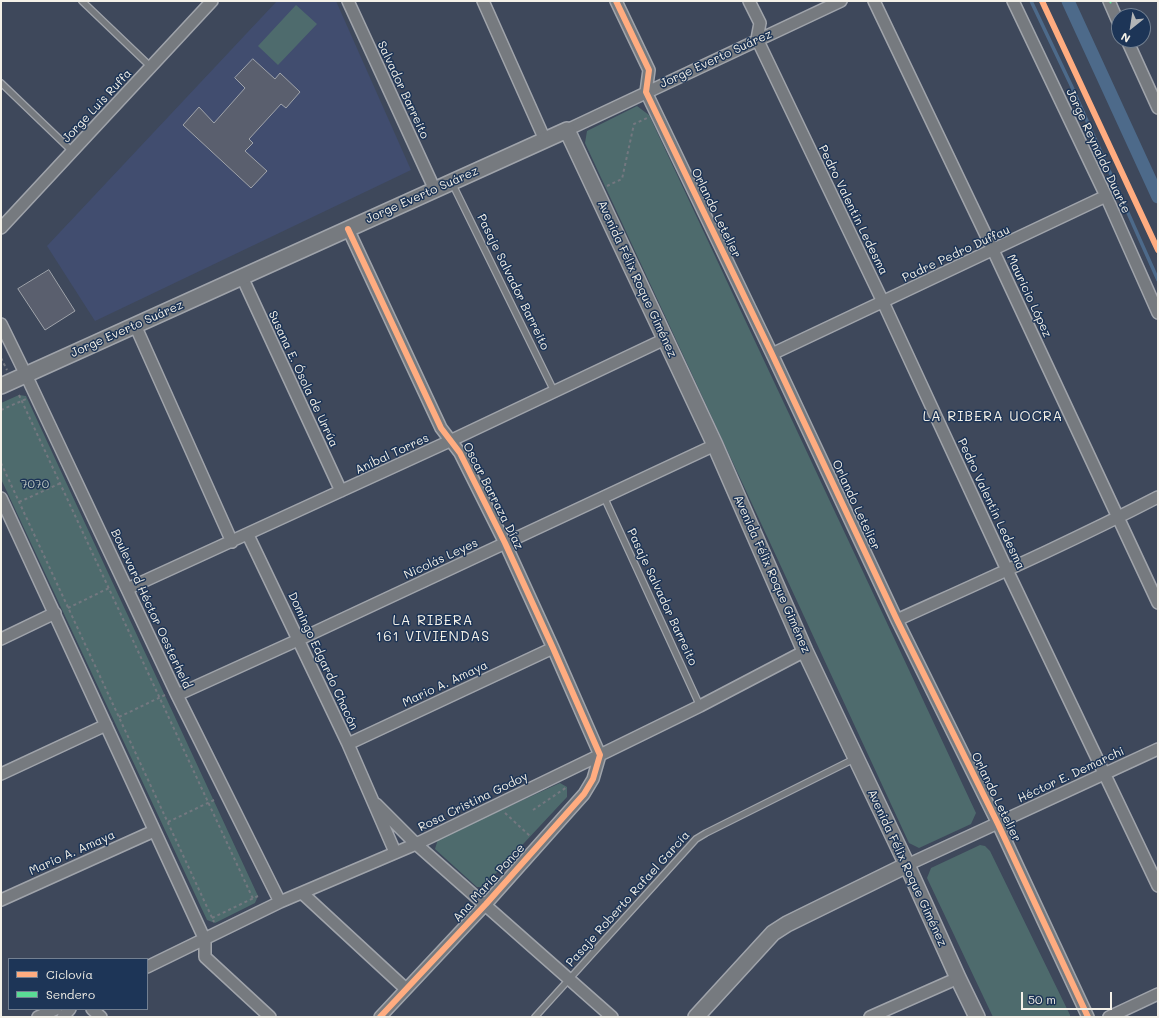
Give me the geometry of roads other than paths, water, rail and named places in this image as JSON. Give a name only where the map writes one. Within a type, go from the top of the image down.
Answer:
[{"type":"street","name":"Jorge Luis Ruffa","points":[[1,228],[212,1]]},
{"type":"street","name":"Salvador Barreito","points":[[348,1],[435,190]]},
{"type":"street","points":[[483,1],[545,140]]},
{"type":"street","points":[[616,1],[649,70],[646,92]]},
{"type":"street","name":"Pedro Valentín Ledesma","points":[[749,1],[760,23],[757,39],[883,302],[1158,886]]},
{"type":"street","name":"Jorge Everto Suárez","points":[[1,386],[567,130],[757,39],[841,1]]},
{"type":"street","name":"Mauricio López","points":[[874,1],[994,250],[1158,603]]},
{"type":"street","name":"Jorge Reynaldo Duarte","points":[[1013,1],[1106,196],[1158,313]]},
{"type":"street","points":[[1130,48],[1158,108]]},
{"type":"street","name":"Orlando Letelier","points":[[646,92],[772,354],[897,620],[998,824],[1088,1017]]},
{"type":"street","name":"Avenida Félix Roque Giménez","points":[[567,130],[715,445],[805,651],[907,865],[977,1017]]},
{"type":"street","name":"Padre Pedro Duffau","points":[[772,354],[1106,196]]},
{"type":"street","name":"Oscar Barraza Díaz","points":[[348,229],[442,428],[460,453],[505,543],[600,755]]},
{"type":"street","name":"Susana E. Ósola de Urrúa","points":[[242,277],[341,491]]},
{"type":"street","name":"Boulevard Héctor Oesterheld","points":[[1,324],[177,695],[280,902]]},
{"type":"street","points":[[135,325],[232,542]]},
{"type":"street","name":"Aníbal Torres","points":[[127,589],[248,535],[665,339]]},
{"type":"street","name":"Nicolás Leyes","points":[[177,695],[715,445]]},
{"type":"street","points":[[897,620],[1008,570],[1158,497]]},
{"type":"street","points":[[1,498],[59,612],[158,828],[205,940],[205,957],[270,1017]]},
{"type":"street","name":"Domingo Edgardo Chacón","points":[[248,535],[348,744],[395,852]]},
{"type":"street","points":[[1,639],[59,612]]},
{"type":"street","name":"Mario A. Amaya","points":[[348,744],[553,648]]},
{"type":"street","name":"Rosa Cristina Godoy","points":[[148,967],[280,902],[416,844],[700,706],[805,651]]},
{"type":"street","points":[[1,774],[110,722]]},
{"type":"street","name":"Héctor E. Demarchi","points":[[907,865],[1158,749]]},
{"type":"street","name":"Ana María Ponce","points":[[380,1017],[486,904],[584,794],[593,780],[600,755]]},
{"type":"street","name":"Domingo Edgardo Chacón","points":[[372,799],[416,844],[486,904],[612,1017]]},
{"type":"street","name":"Mario A. Amaya","points":[[1,900],[158,828]]},
{"type":"street","points":[[696,1017],[773,933],[787,924],[907,865]]},
{"type":"street","points":[[302,893],[406,988]]},
{"type":"street","points":[[870,1017],[958,978]]},
{"type":"street","points":[[1116,1015],[1158,994]]},
{"type":"street","points":[[38,1017],[54,1010]]},
{"type":"street","points":[[93,1010],[101,1017]]},
{"type":"lane","points":[[82,1],[151,67]]},
{"type":"lane","points":[[1,84],[72,151]]},
{"type":"lane","name":"Pasaje Salvador Barreito","points":[[451,182],[554,391]]},
{"type":"lane","name":"Pasaje Salvador Barreito","points":[[604,497],[700,706]]},
{"type":"lane","name":"Pasaje Roberto Rafael García","points":[[535,1017],[696,839],[856,758]]},
{"type":"waterway","points":[[1031,1],[1071,85],[1158,280]]},
{"type":"waterway","points":[[1068,1],[1158,197]]},
{"type":"district","name":"LA RIBERA UOCRA","points":[[993,417]]},
{"type":"district","name":"LA RIBERA 161 VIVIENDAS","points":[[433,630]]},
{"type":"park label","name":"7070","points":[[35,484]]}]
